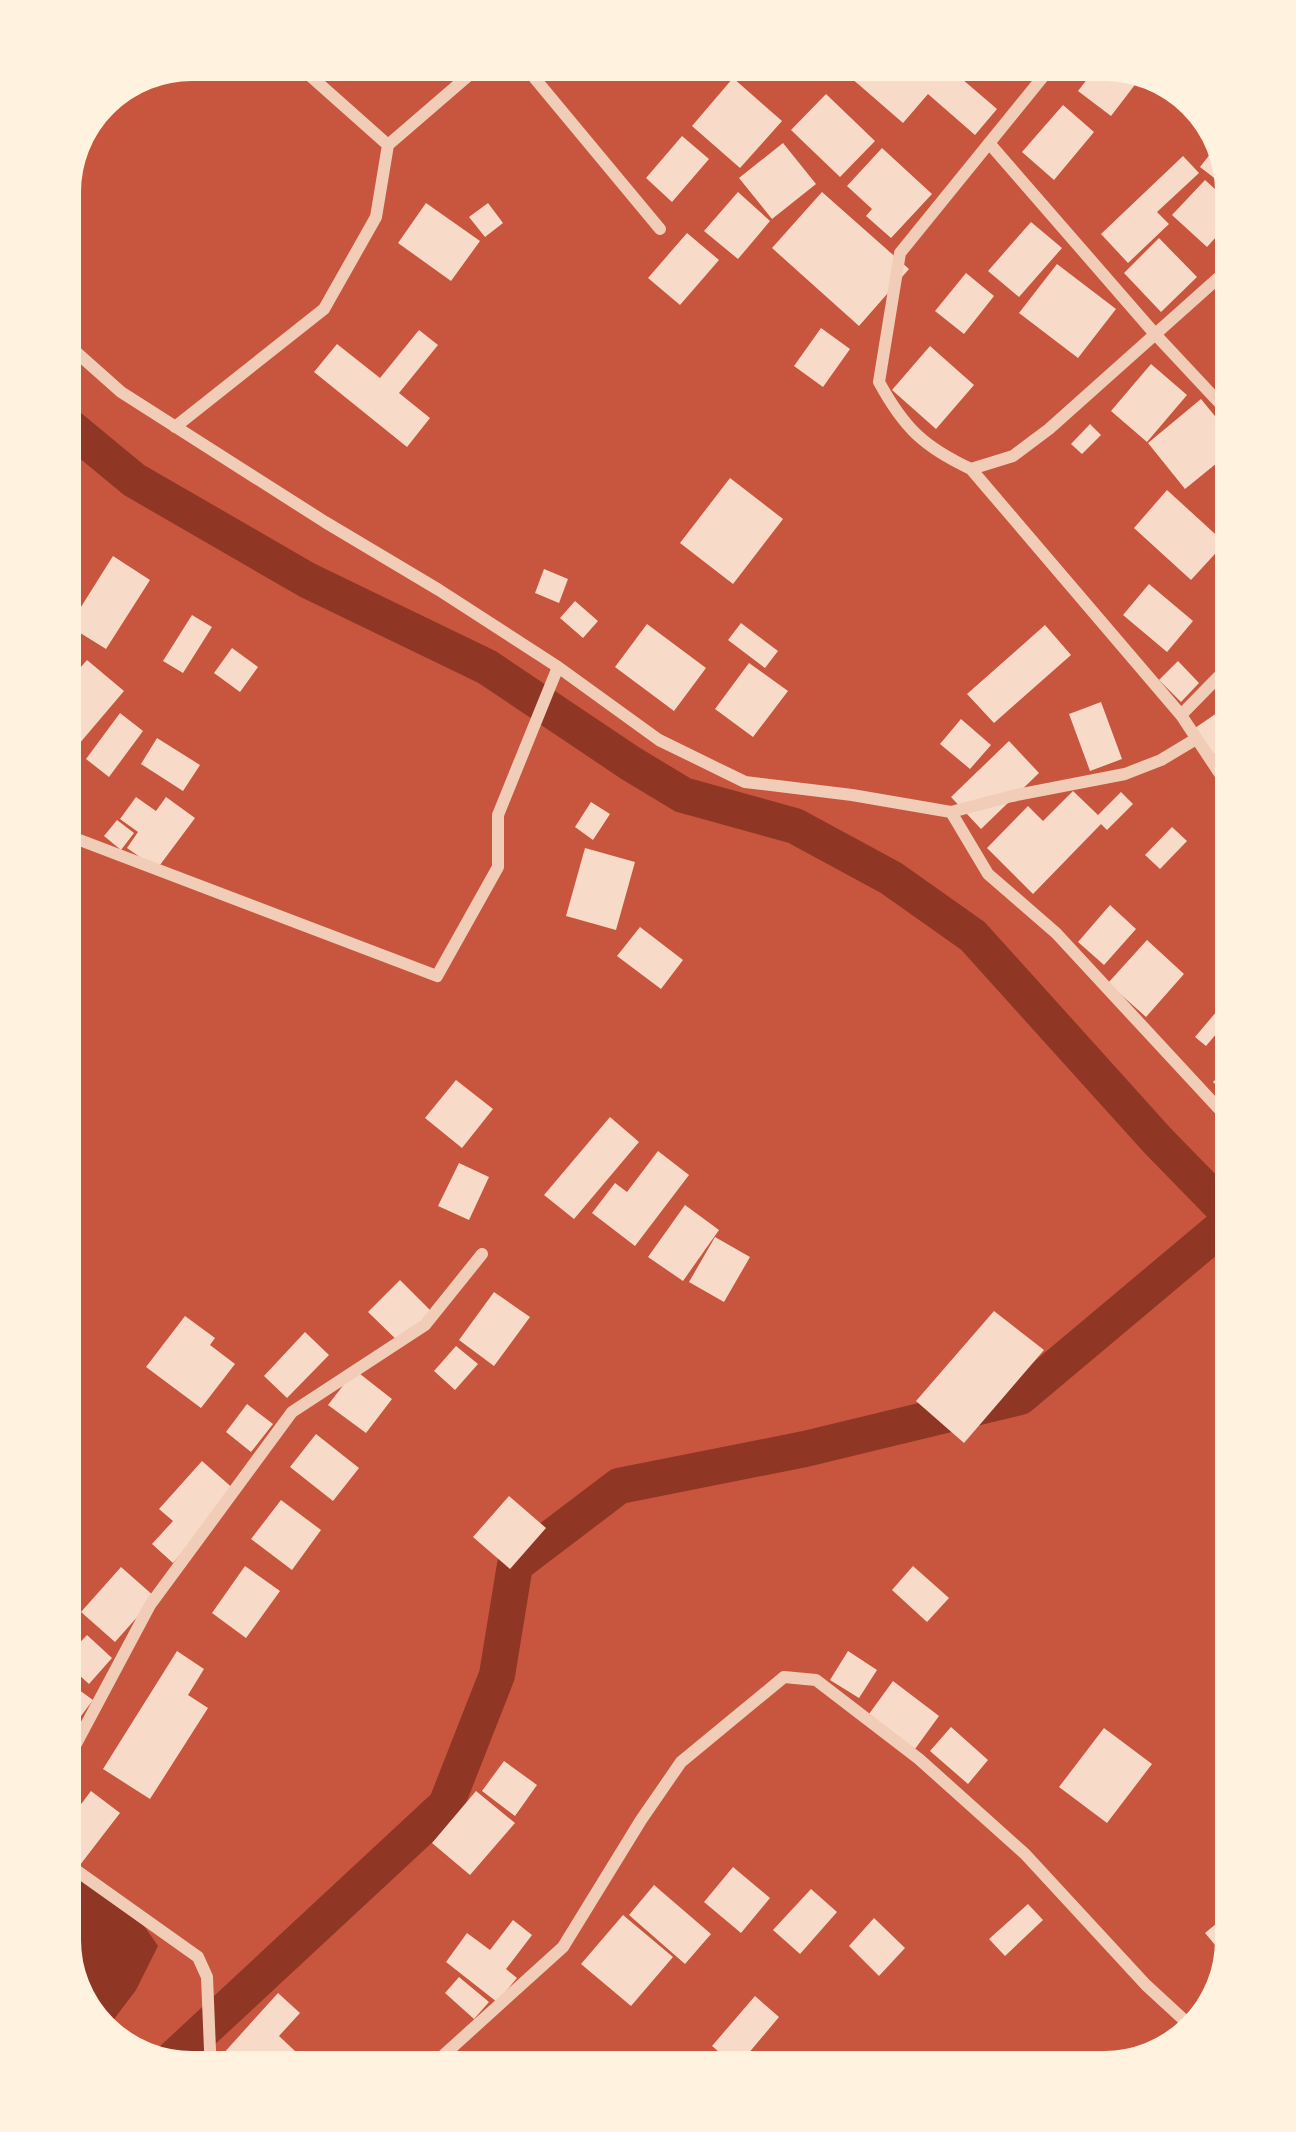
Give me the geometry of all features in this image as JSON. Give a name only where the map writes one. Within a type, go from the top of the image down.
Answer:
[{"type":"street","points":[[313,78],[388,145]]},
{"type":"street","points":[[175,428],[324,309],[376,218],[388,145],[466,78]]},
{"type":"street","points":[[534,78],[660,229]]},
{"type":"street","points":[[1042,78],[899,253],[879,382],[908,427],[936,453],[971,469],[1180,715],[1218,771]]},
{"type":"street","points":[[989,143],[1218,401]]},
{"type":"street","points":[[971,469],[1013,456],[1049,429],[1218,278]]},
{"type":"street","points":[[78,354],[121,392],[175,428],[439,590],[659,740],[745,782],[951,812],[1125,774],[1196,739]]},
{"type":"street","points":[[78,839],[436,976],[497,867],[498,814],[558,667]]},
{"type":"street","points":[[1180,715],[1218,677]]},
{"type":"street","points":[[951,812],[988,874],[1056,933],[1218,1108]]},
{"type":"street","points":[[78,1740],[150,1606],[292,1412],[425,1325],[482,1254]]},
{"type":"street","points":[[446,2054],[563,1947],[681,1762],[784,1678],[815,1680],[919,1759],[1025,1854],[1185,2021]]},
{"type":"street","points":[[78,1873],[198,1957],[207,1977],[210,2054]]},
{"type":"shaded area","points":[[78,1875],[138,1917],[158,1946],[136,1990],[112,2021],[90,1990],[79,1955]]},
{"type":"building","points":[[733,78],[782,121],[740,168],[692,126]]},
{"type":"building","points":[[851,78],[961,78],[997,109],[975,135],[928,94],[903,123]]},
{"type":"building","points":[[1088,78],[1136,83],[1111,116],[1078,91]]},
{"type":"building","points":[[826,94],[875,141],[840,177],[791,130]]},
{"type":"building","points":[[1063,105],[1094,132],[1054,180],[1022,152]]},
{"type":"building","points":[[682,136],[709,159],[672,202],[646,178]]},
{"type":"building","points":[[783,143],[816,184],[772,219],[739,178]]},
{"type":"building","points":[[882,148],[932,194],[891,238],[866,216],[872,209],[847,186]]},
{"type":"building","points":[[1211,153],[1217,180],[1200,167]]},
{"type":"building","points":[[1183,156],[1199,173],[1157,212],[1169,224],[1128,263],[1101,234]]},
{"type":"building","points":[[1205,180],[1218,192],[1218,235],[1207,247],[1172,215]]},
{"type":"building","points":[[738,192],[770,221],[738,259],[704,231]]},
{"type":"building","points":[[822,192],[909,269],[859,326],[772,248]]},
{"type":"building","points":[[426,203],[480,241],[451,281],[398,243]]},
{"type":"building","points":[[488,203],[503,223],[485,237],[469,217]]},
{"type":"building","points":[[1031,222],[1062,248],[1019,297],[988,271]]},
{"type":"building","points":[[687,233],[719,260],[680,305],[648,278]]},
{"type":"building","points":[[1159,238],[1197,277],[1161,312],[1124,273]]},
{"type":"building","points":[[1057,264],[1116,309],[1078,358],[1019,313]]},
{"type":"building","points":[[966,273],[994,296],[964,334],[935,311]]},
{"type":"building","points":[[821,328],[850,349],[823,387],[794,366]]},
{"type":"building","points":[[419,330],[438,345],[399,393],[430,418],[407,447],[314,372],[337,344],[380,378]]},
{"type":"building","points":[[930,346],[974,385],[936,429],[892,390]]},
{"type":"building","points":[[1151,364],[1187,395],[1147,442],[1111,411]]},
{"type":"building","points":[[1201,399],[1218,420],[1218,462],[1185,489],[1148,443]]},
{"type":"building","points":[[1090,424],[1101,435],[1082,454],[1071,444]]},
{"type":"building","points":[[730,478],[783,519],[733,584],[680,543]]},
{"type":"building","points":[[1167,490],[1218,537],[1218,551],[1191,580],[1134,528]]},
{"type":"building","points":[[113,556],[150,580],[106,649],[78,632],[78,612]]},
{"type":"building","points":[[544,569],[568,579],[559,603],[535,593]]},
{"type":"building","points":[[1149,584],[1193,621],[1167,652],[1123,615]]},
{"type":"building","points":[[575,601],[598,621],[583,638],[560,618]]},
{"type":"building","points":[[192,615],[212,627],[183,673],[163,661]]},
{"type":"building","points":[[741,623],[778,651],[765,668],[728,640]]},
{"type":"building","points":[[647,624],[706,668],[674,711],[615,667]]},
{"type":"building","points":[[1045,625],[1071,655],[994,723],[967,694]]},
{"type":"building","points":[[232,648],[258,667],[240,692],[214,673]]},
{"type":"building","points":[[87,660],[124,691],[78,745],[78,670]]},
{"type":"building","points":[[1178,661],[1199,683],[1181,702],[1159,680]]},
{"type":"building","points":[[749,663],[788,691],[753,737],[715,709]]},
{"type":"building","points":[[1101,702],[1122,759],[1090,771],[1069,714]]},
{"type":"building","points":[[1218,712],[1218,760],[1195,728]]},
{"type":"building","points":[[120,713],[143,731],[109,777],[86,759]]},
{"type":"building","points":[[961,719],[991,745],[970,769],[940,744]]},
{"type":"building","points":[[157,738],[200,765],[183,791],[141,764]]},
{"type":"building","points":[[1009,741],[1039,773],[981,829],[951,797]]},
{"type":"building","points":[[1073,791],[1098,815],[1121,792],[1133,804],[1107,830],[1101,824],[1033,894],[987,848],[1028,806],[1043,821]]},
{"type":"building","points":[[136,797],[156,811],[166,797],[195,818],[157,869],[127,848],[138,832],[120,819]]},
{"type":"building","points":[[591,802],[610,814],[593,840],[575,827]]},
{"type":"building","points":[[117,820],[134,833],[121,850],[104,836]]},
{"type":"building","points":[[1172,827],[1187,841],[1160,869],[1145,855]]},
{"type":"building","points":[[585,848],[635,862],[616,930],[566,916]]},
{"type":"building","points":[[1110,905],[1136,929],[1104,965],[1078,942]]},
{"type":"building","points":[[640,927],[683,960],[661,989],[617,956]]},
{"type":"building","points":[[1147,940],[1184,974],[1146,1017],[1108,983]]},
{"type":"building","points":[[1218,1012],[1218,1032],[1206,1046],[1195,1037]]},
{"type":"building","points":[[456,1080],[493,1109],[462,1148],[425,1118]]},
{"type":"building","points":[[610,1117],[639,1142],[574,1219],[544,1195]]},
{"type":"building","points":[[658,1151],[689,1175],[635,1246],[592,1213],[615,1183],[627,1192]]},
{"type":"building","points":[[459,1163],[489,1177],[469,1220],[438,1206]]},
{"type":"building","points":[[685,1205],[719,1230],[683,1281],[648,1257]]},
{"type":"building","points":[[715,1237],[750,1257],[724,1302],[689,1282]]},
{"type":"building","points":[[400,1280],[435,1315],[403,1346],[368,1312]]},
{"type":"building","points":[[494,1292],[530,1317],[494,1366],[459,1340]]},
{"type":"building","points":[[994,1311],[1044,1350],[964,1443],[916,1401]]},
{"type":"building","points":[[185,1316],[215,1338],[210,1345],[235,1364],[201,1408],[146,1367]]},
{"type":"building","points":[[305,1332],[329,1355],[287,1398],[264,1376]]},
{"type":"building","points":[[456,1346],[478,1364],[455,1390],[434,1371]]},
{"type":"building","points":[[355,1370],[392,1399],[366,1433],[328,1405]]},
{"type":"building","points":[[247,1404],[273,1424],[251,1452],[226,1432]]},
{"type":"building","points":[[316,1434],[359,1468],[333,1501],[290,1467]]},
{"type":"building","points":[[202,1461],[236,1491],[173,1563],[152,1544],[173,1521],[159,1509]]},
{"type":"building","points":[[509,1496],[546,1528],[510,1569],[473,1537]]},
{"type":"building","points":[[281,1500],[321,1530],[292,1570],[251,1539]]},
{"type":"building","points":[[245,1566],[280,1591],[246,1638],[212,1613]]},
{"type":"building","points":[[913,1566],[949,1598],[927,1622],[892,1590]]},
{"type":"building","points":[[121,1567],[155,1597],[115,1642],[81,1612]]},
{"type":"building","points":[[87,1635],[112,1658],[89,1684],[78,1674],[78,1644]]},
{"type":"building","points":[[177,1651],[204,1669],[188,1695],[208,1708],[150,1799],[103,1769]]},
{"type":"building","points":[[848,1651],[877,1670],[859,1698],[830,1680]]},
{"type":"building","points":[[893,1681],[939,1716],[915,1749],[869,1714]]},
{"type":"building","points":[[78,1689],[93,1700],[78,1720]]},
{"type":"building","points":[[951,1727],[988,1760],[968,1784],[930,1751]]},
{"type":"building","points":[[1104,1728],[1152,1764],[1107,1823],[1059,1787]]},
{"type":"building","points":[[504,1761],[537,1785],[515,1816],[482,1791]]},
{"type":"building","points":[[91,1791],[120,1813],[80,1865],[78,1864],[78,1808]]},
{"type":"building","points":[[476,1791],[515,1823],[470,1875],[432,1843]]},
{"type":"building","points":[[733,1867],[770,1898],[741,1933],[704,1902]]},
{"type":"building","points":[[654,1885],[711,1934],[685,1964],[629,1915]]},
{"type":"building","points":[[811,1889],[837,1912],[800,1954],[773,1930]]},
{"type":"building","points":[[1028,1904],[1043,1920],[1005,1956],[989,1939]]},
{"type":"building","points":[[623,1915],[673,1957],[631,2006],[581,1964]]},
{"type":"building","points":[[874,1918],[905,1948],[879,1976],[849,1946]]},
{"type":"building","points":[[513,1920],[532,1935],[506,1969],[517,1978],[497,2002],[446,1962],[467,1933],[490,1950]]},
{"type":"building","points":[[1218,1922],[1217,1948],[1205,1933]]},
{"type":"building","points":[[459,1977],[489,2002],[474,2019],[445,1993]]},
{"type":"building","points":[[278,1993],[300,2013],[279,2036],[295,2051],[292,2054],[223,2054]]},
{"type":"building","points":[[755,1996],[779,2017],[748,2054],[722,2054],[712,2046]]},
{"type":"waterway","points":[[78,434],[134,480],[307,580],[487,667],[683,795],[795,826],[891,878],[973,936],[1218,1203]]},
{"type":"waterway","points":[[179,2053],[446,1805],[497,1675],[515,1565],[619,1486],[805,1449],[1020,1397],[1218,1231]]}]
